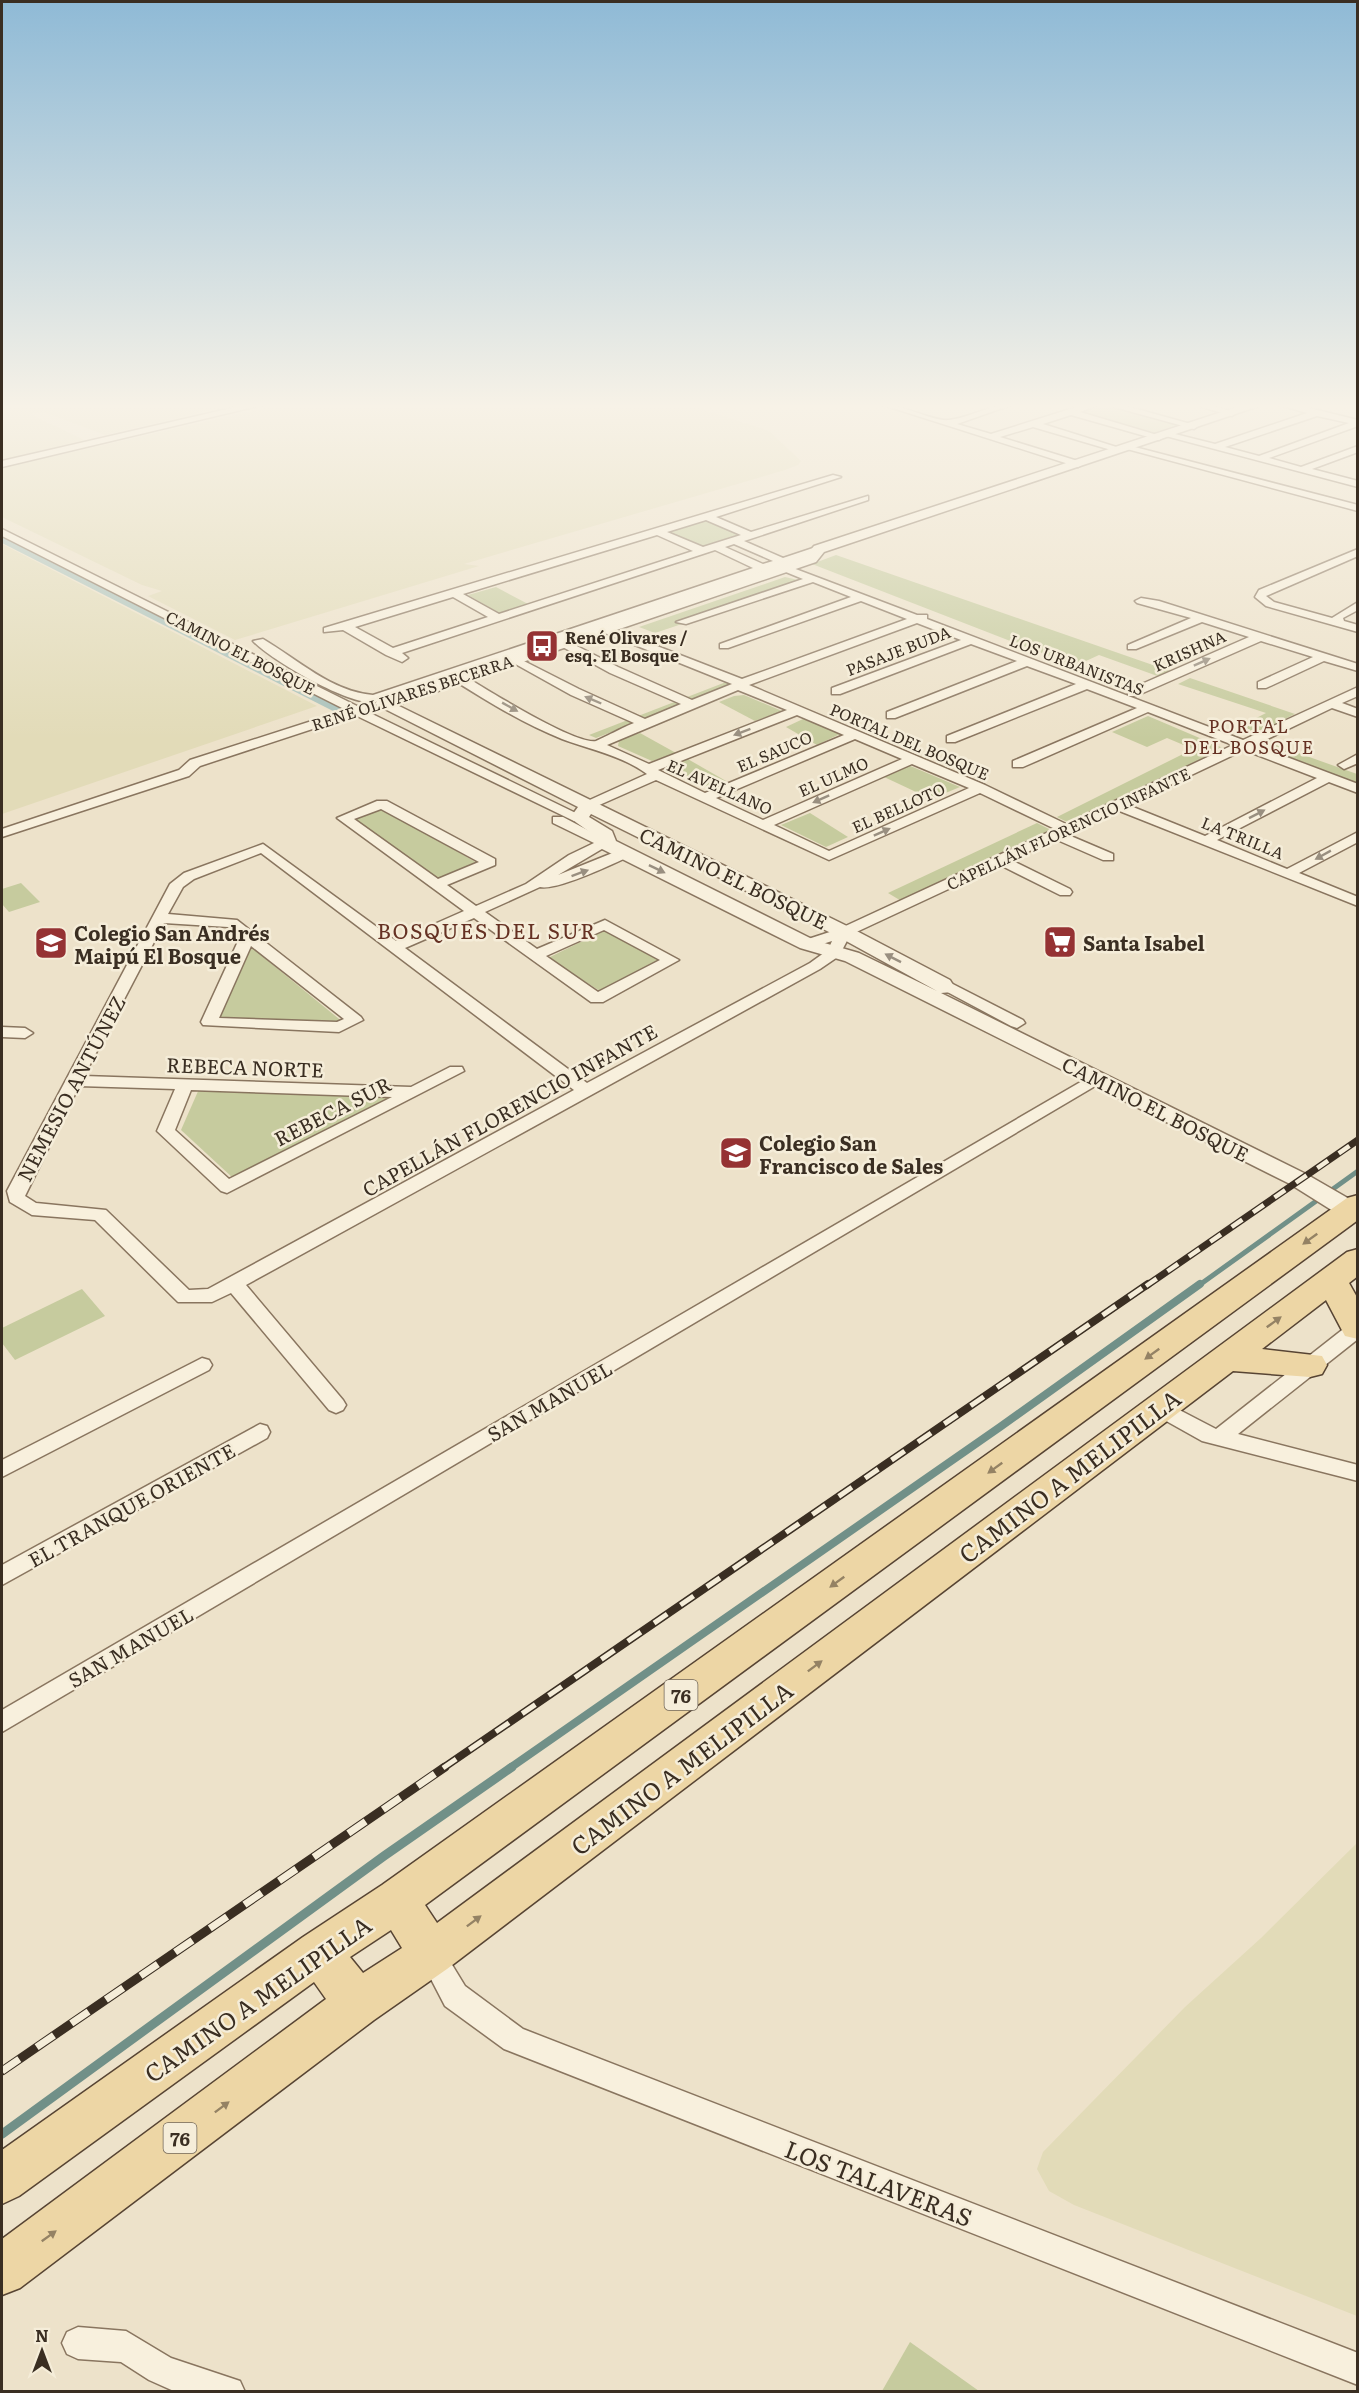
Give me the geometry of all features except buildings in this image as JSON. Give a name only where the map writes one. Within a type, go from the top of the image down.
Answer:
[{"type":"main road","name":"CAMINO A MELIPILLA","points":[[2,2179],[319,1952],[397,1900],[1347,1205]]},
{"type":"main road","name":"CAMINO A MELIPILLA","points":[[2,2270],[358,2004],[431,1954],[1344,1270]]},
{"type":"main road","points":[[1344,1270],[1357,1328]]},
{"type":"main road","points":[[1224,1358],[1310,1365]]},
{"type":"main road","points":[[397,1900],[431,1954]]},
{"type":"main road","points":[[319,1952],[358,2004]]},
{"type":"street","points":[[328,630],[706,516],[751,536]]},
{"type":"street","points":[[390,653],[812,516]]},
{"type":"street","name":"RENÉ OLIVARES BECERRA","points":[[2,833],[184,773],[195,763],[355,710],[383,704],[686,602],[787,565],[814,558],[819,549],[922,516]]},
{"type":"street","points":[[657,531],[703,551]]},
{"type":"street","name":"CAMINO EL BOSQUE","points":[[2,532],[355,710],[844,932],[1017,1023]]},
{"type":"street","points":[[735,541],[787,565]]},
{"type":"street","points":[[716,547],[763,568]]},
{"type":"street","points":[[1358,552],[1261,594],[1262,600],[1270,604],[1358,629]]},
{"type":"street","name":"RENÉ OLIVARES BECERRA","points":[[260,641],[317,678],[359,698],[374,699],[763,568],[787,565]]},
{"type":"street","name":"LOS URBANISTAS","points":[[787,565],[812,579],[923,617],[971,640],[1146,709],[1247,743]]},
{"type":"street","name":"LOS URBANISTAS","points":[[787,565],[1132,693],[1327,778],[1358,789]]},
{"type":"street","points":[[682,622],[812,579]]},
{"type":"street","points":[[454,593],[498,618]]},
{"type":"street","points":[[724,646],[862,597]]},
{"type":"street","points":[[1142,601],[1358,668]]},
{"type":"street","points":[[686,602],[710,613]]},
{"type":"street","points":[[1338,622],[1337,617],[1358,605]]},
{"type":"street","points":[[600,745],[606,740],[741,685],[923,617]]},
{"type":"street","points":[[1132,647],[1201,618]]},
{"type":"street","points":[[345,626],[406,660]]},
{"type":"street","name":"PORTAL DEL BOSQUE","points":[[604,629],[980,788],[1108,857]]},
{"type":"street","name":"KRISHNA","points":[[1132,693],[1259,637]]},
{"type":"street","name":"PASAJE BUDA","points":[[836,691],[971,640]]},
{"type":"street","points":[[563,643],[614,670],[694,705]]},
{"type":"street","points":[[1262,685],[1323,657]]},
{"type":"street","points":[[514,659],[575,692],[646,724]]},
{"type":"street","points":[[891,715],[1026,662]]},
{"type":"street","name":"EL AVELLANO","points":[[459,678],[530,718],[584,742],[600,745],[605,750],[829,856]]},
{"type":"street","points":[[951,739],[1085,685]]},
{"type":"street","name":"CAPELLÁN FLORENCIO INFANTE","points":[[807,944],[844,932],[1358,692]]},
{"type":"street","name":"CAMINO EL BOSQUE","points":[[383,704],[584,812],[606,835],[608,839],[605,843]]},
{"type":"street","points":[[1332,704],[1358,713]]},
{"type":"street","points":[[1018,764],[1146,709]]},
{"type":"street","points":[[584,812],[652,772],[796,711]]},
{"type":"street","name":"EL SAUCO","points":[[706,797],[855,735]]},
{"type":"street","points":[[1358,758],[1344,765],[1358,770]]},
{"type":"street","name":"EL ULMO","points":[[765,824],[913,759]]},
{"type":"street","name":"CAMINO EL BOSQUE","points":[[439,762],[807,944],[852,957],[1347,1205]]},
{"type":"street","points":[[1205,841],[1327,778]]},
{"type":"street","name":"EL BELLOTO","points":[[829,856],[980,788]]},
{"type":"street","points":[[437,884],[490,862],[382,804],[344,818],[475,911],[535,955],[597,999],[671,960],[605,924],[535,955]]},
{"type":"street","name":"LA TRILLA","points":[[1116,806],[1358,902]]},
{"type":"street","points":[[1288,874],[1358,836]]},
{"type":"street","points":[[531,887],[574,858],[605,843]]},
{"type":"street","name":"NEMESIO ANTÚNEZ","points":[[181,1292],[100,1214],[32,1209],[16,1198],[16,1191],[181,880],[263,848],[396,946]]},
{"type":"street","points":[[585,1090],[396,946],[531,887],[582,873],[626,853]]},
{"type":"street","points":[[1000,860],[1065,892]]},
{"type":"street","points":[[159,918],[227,921],[248,936],[355,1020],[339,1027],[209,1022],[248,936]]},
{"type":"street","points":[[834,953],[844,932]]},
{"type":"street","name":"CAPELLÁN FLORENCIO INFANTE","points":[[181,1292],[185,1297],[201,1298],[234,1284],[540,1118],[585,1090],[834,953]]},
{"type":"street","name":"CAMINO EL BOSQUE","points":[[943,984],[960,1010]]},
{"type":"street","points":[[2,1032],[26,1033]]},
{"type":"street","name":"REBECA SUR","points":[[185,1085],[166,1131],[227,1187],[456,1071]]},
{"type":"street","name":"SAN MANUEL","points":[[3,1717],[1096,1078]]},
{"type":"street","name":"REBECA NORTE","points":[[75,1081],[413,1092]]},
{"type":"street","points":[[234,1284],[336,1405]]},
{"type":"street","points":[[1219,1438],[1357,1328]]},
{"type":"street","points":[[2,1469],[202,1365]]},
{"type":"street","points":[[1159,1408],[1197,1430],[1219,1438],[1358,1473]]},
{"type":"street","name":"EL TRANQUE ORIENTE","points":[[2,1576],[260,1432]]},
{"type":"street","name":"LOS TALAVERAS","points":[[431,1954],[455,1996],[514,2039],[1358,2369]]},
{"type":"street","points":[[78,2343],[126,2347],[160,2369],[178,2377],[196,2384],[229,2391]]},
{"type":"shaded area","points":[[629,516],[464,564],[479,566],[235,640],[148,596],[162,591],[142,585],[2,517]]},
{"type":"shaded area","points":[[2,544],[317,706],[2,814]]},
{"type":"shaded area","points":[[1357,1843],[1357,2316],[1074,2205],[1049,2191],[1037,2169],[1043,2152],[1185,2007],[1261,1938]]},
{"type":"green space","points":[[704,520],[739,535],[701,548],[666,532]]},
{"type":"green space","points":[[836,555],[1173,672],[1163,678],[1099,655],[1075,666],[812,564]]},
{"type":"green space","points":[[785,577],[807,582],[655,633],[639,627]]},
{"type":"green space","points":[[496,587],[528,604],[499,613],[468,595]]},
{"type":"green space","points":[[1190,678],[1295,714],[1259,730],[1235,729],[1266,713],[1178,684]]},
{"type":"green space","points":[[726,682],[732,685],[596,738],[589,735]]},
{"type":"green space","points":[[744,695],[782,711],[755,721],[719,702]]},
{"type":"green space","points":[[1148,716],[1223,748],[1071,824],[1057,817],[1193,749],[1167,738],[1147,747],[1112,732]]},
{"type":"green space","points":[[803,719],[842,733],[817,745],[786,727]]},
{"type":"green space","points":[[640,733],[676,753],[652,761],[618,746],[619,740]]},
{"type":"green space","points":[[1267,742],[1357,774],[1357,785],[1255,747]]},
{"type":"green space","points":[[686,758],[726,781],[709,787],[663,766]]},
{"type":"green space","points":[[908,765],[960,787],[931,799],[882,776]]},
{"type":"green space","points":[[381,808],[479,864],[440,880],[354,819]]},
{"type":"green space","points":[[810,813],[848,837],[826,847],[781,825]]},
{"type":"green space","points":[[1037,823],[1053,831],[903,902],[888,893]]},
{"type":"green space","points":[[21,883],[40,902],[9,912],[2,904],[2,889]]},
{"type":"green space","points":[[607,929],[660,960],[600,991],[548,958]]},
{"type":"green space","points":[[251,947],[344,1023],[218,1019]]},
{"type":"green space","points":[[199,1089],[395,1096],[233,1178],[181,1130]]},
{"type":"green space","points":[[82,1289],[105,1316],[15,1360],[2,1343],[2,1328]]},
{"type":"green space","points":[[910,2342],[979,2391],[882,2391]]},
{"type":"waterway","points":[[2,539],[342,710]]},
{"type":"waterway","points":[[1198,1286],[1358,1171]]},
{"type":"waterway","points":[[510,1768],[1000,1427],[1200,1284]]},
{"type":"waterway","points":[[2,2134],[384,1856],[512,1767]]},
{"type":"railway","points":[[1146,1286],[1358,1140]]},
{"type":"railway","points":[[443,1768],[1148,1284]]},
{"type":"railway","points":[[2,2071],[445,1767]]},
{"type":"place","name":"René Olivares / esq. El Bosque","points":[[542,646]]},
{"type":"place","name":"Santa Isabel","points":[[1060,942]]},
{"type":"place","name":"Colegio San Andrés Maipú El Bosque","points":[[51,943]]},
{"type":"place","name":"Colegio San Francisco de Sales","points":[[736,1153]]},
{"type":"district","name":"PORTAL DEL BOSQUE","points":[[1249,735]]},
{"type":"district","name":"BOSQUES DEL SUR","points":[[487,929]]}]
